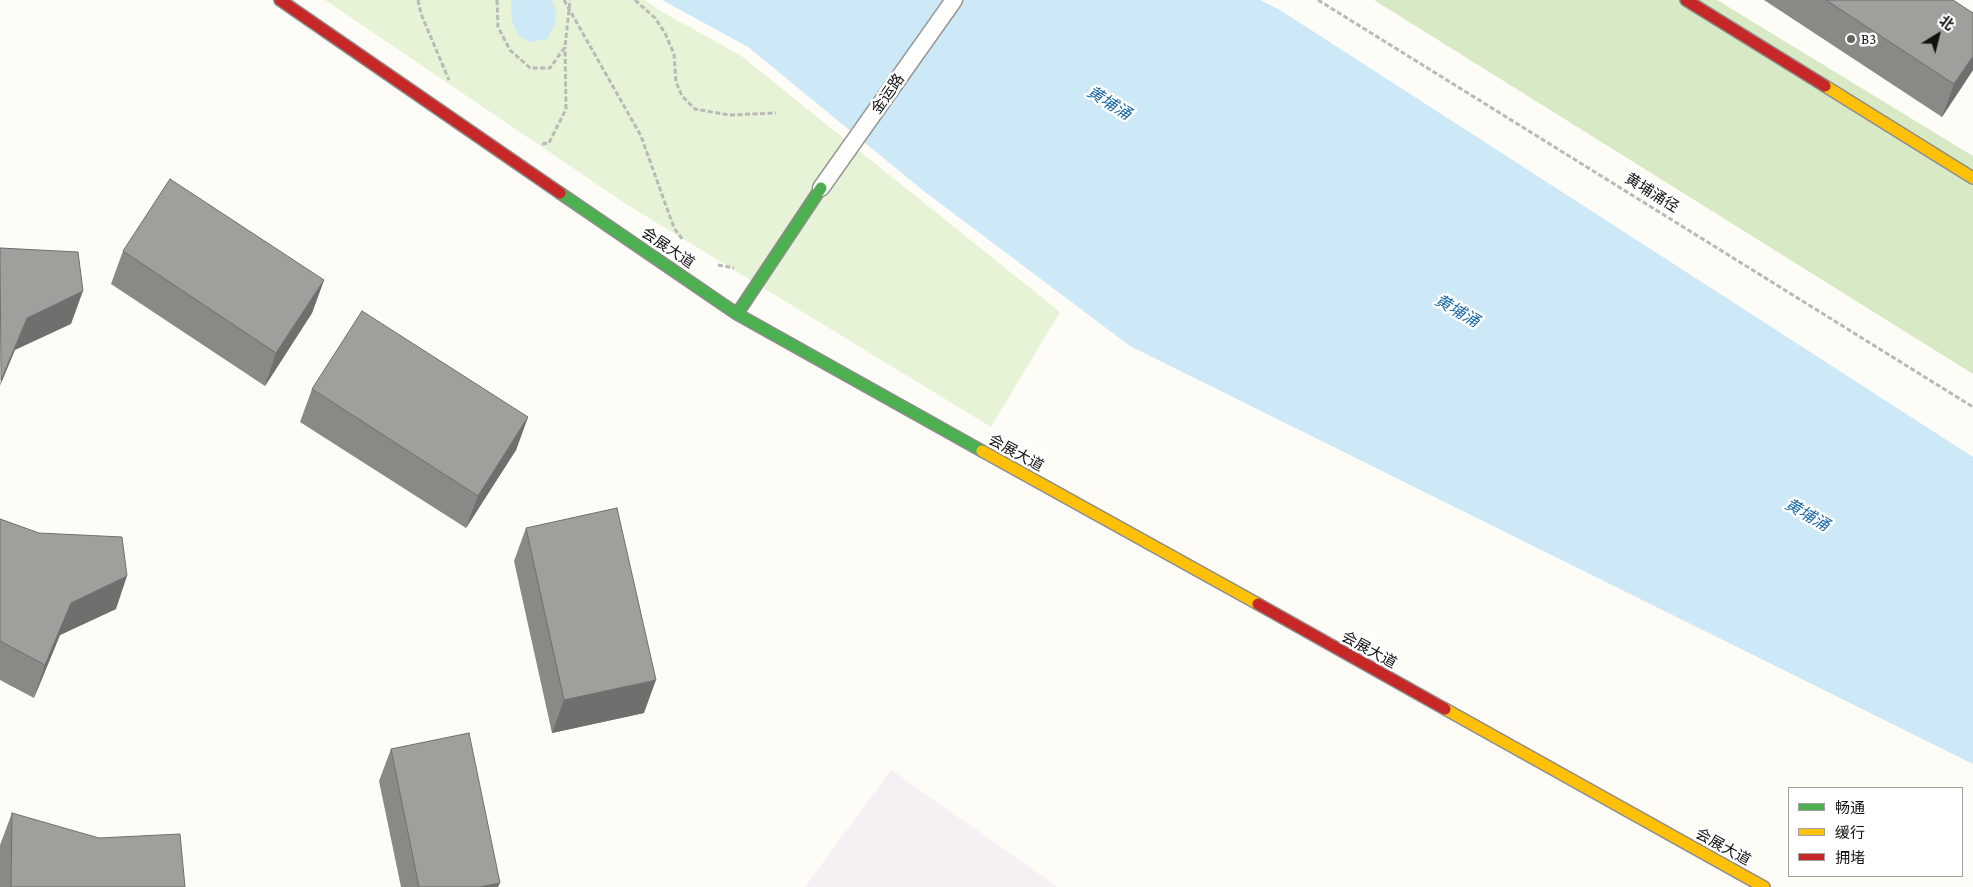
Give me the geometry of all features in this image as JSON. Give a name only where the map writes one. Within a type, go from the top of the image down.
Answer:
[{"type":"street","name":"会展大道","points":[[280,0],[737,314],[1764,887]]},
{"type":"street","points":[[1686,0],[1973,178]]},
{"type":"street","points":[[737,314],[822,188]]},
{"type":"lane","name":"金运路","points":[[822,188],[954,0]]},
{"type":"path","points":[[418,0],[421,14],[450,84]]},
{"type":"path","points":[[497,0],[498,27],[510,50],[530,68],[550,68],[565,47]]},
{"type":"path","points":[[564,0],[641,136],[674,228],[686,244]]},
{"type":"path","points":[[535,146],[549,143],[566,110],[565,47],[570,0]]},
{"type":"path","points":[[635,0],[655,18],[665,32],[674,54],[676,82],[682,96],[695,108],[729,115],[776,114]]},
{"type":"path","name":"黄埔涌径","points":[[1318,0],[1973,407]]},
{"type":"path","points":[[715,264],[732,267],[756,285]]},
{"type":"shaded area","points":[[891,770],[1058,887],[805,887]]},
{"type":"green space","points":[[325,0],[645,0],[662,12],[740,55],[1060,312],[991,427],[626,204]]},
{"type":"green space","points":[[1374,0],[1717,0],[1973,156],[1973,374]]},
{"type":"water","points":[[511,0],[552,0],[556,13],[555,24],[547,39],[529,42],[519,36],[512,21]]},
{"type":"water","name":"黄埔涌","points":[[662,0],[1260,0],[1280,10],[1973,457],[1973,764],[1130,346],[925,192],[748,47]]},
{"type":"building","points":[[1826,0],[1953,0],[1973,13],[1973,56],[1954,84]]},
{"type":"building","points":[[170,179],[324,280],[276,353],[123,251]]},
{"type":"building","points":[[0,248],[78,252],[83,291],[27,318],[1,380]]},
{"type":"building","points":[[362,311],[528,417],[478,496],[312,389]]},
{"type":"building","points":[[617,508],[656,680],[564,700],[526,528]]},
{"type":"building","points":[[0,519],[39,533],[122,537],[127,576],[71,603],[45,665],[0,641]]},
{"type":"building","points":[[469,733],[500,883],[479,887],[419,887],[391,749]]},
{"type":"building","points":[[12,813],[99,838],[180,834],[185,887],[11,887]]},
{"type":"traffic: fast","points":[[737,314],[821,188]]},
{"type":"traffic: fast","points":[[560,193],[737,314],[982,451]]},
{"type":"traffic: slow","points":[[1825,86],[1973,178]]},
{"type":"traffic: slow","points":[[982,451],[1258,604]]},
{"type":"traffic: slow","points":[[1445,709],[1764,887]]},
{"type":"traffic: jam","points":[[280,0],[560,193]]},
{"type":"traffic: jam","points":[[1686,0],[1825,86]]},
{"type":"traffic: jam","points":[[1258,604],[1445,709]]},
{"type":"place","name":"B3","points":[[1851,39]]}]
